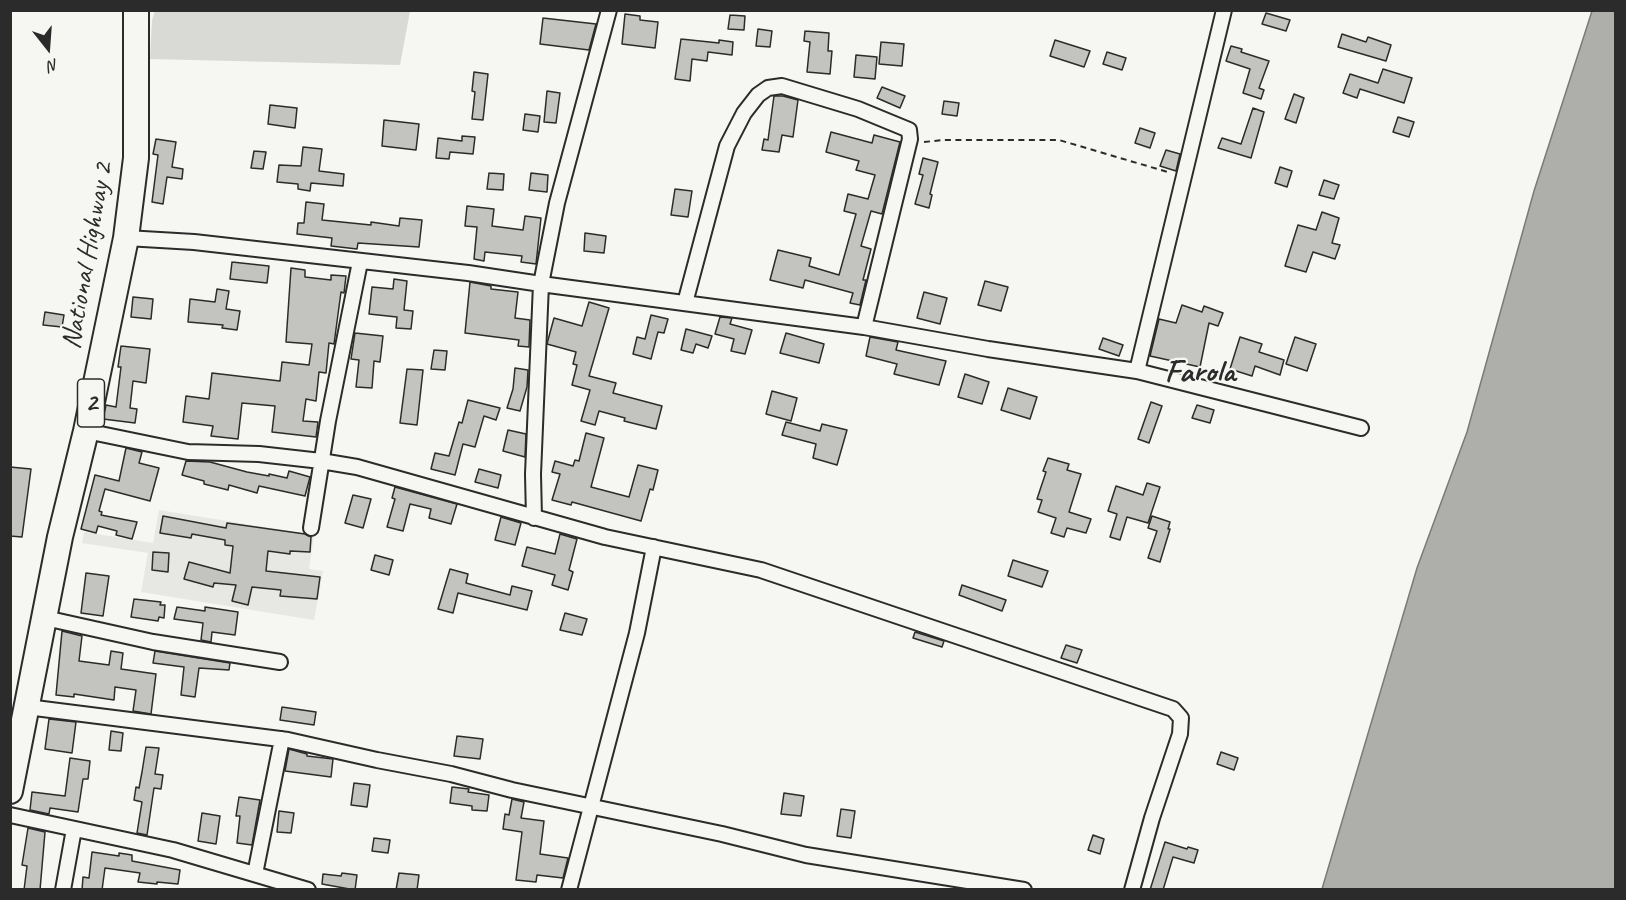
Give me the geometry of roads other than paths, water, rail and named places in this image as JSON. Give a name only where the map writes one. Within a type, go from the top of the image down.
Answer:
[{"type":"highway","name":"National Highway 2","points":[[10,791],[60,537],[86,431],[126,238],[136,158],[136,10]]},
{"type":"street","points":[[534,518],[532,474],[541,284],[557,203],[609,10]]},
{"type":"street","points":[[1137,371],[1224,10]]},
{"type":"street","points":[[685,303],[727,146],[744,113],[758,95],[768,88],[782,86],[847,105],[905,127],[910,135],[864,327]]},
{"type":"street","points":[[126,238],[194,242],[468,273],[864,327],[1000,351],[1137,371],[1361,428]]},
{"type":"street","points":[[311,528],[321,460],[360,262]]},
{"type":"street","points":[[86,431],[188,452],[259,454],[321,460],[357,467],[605,537],[761,570],[1173,709],[1180,718],[1180,734],[1152,818],[1132,890]]},
{"type":"street","points":[[569,890],[637,633],[654,547]]},
{"type":"street","points":[[45,618],[153,642],[280,662]]},
{"type":"street","points":[[27,707],[282,739],[451,774],[512,790],[722,834],[806,855],[1024,890]]},
{"type":"street","points":[[262,880],[282,739]]},
{"type":"street","points":[[10,815],[173,850],[262,880],[308,890]]},
{"type":"street","points":[[63,890],[74,829]]},
{"type":"district","name":"Farola","points":[[1200,373]]}]
